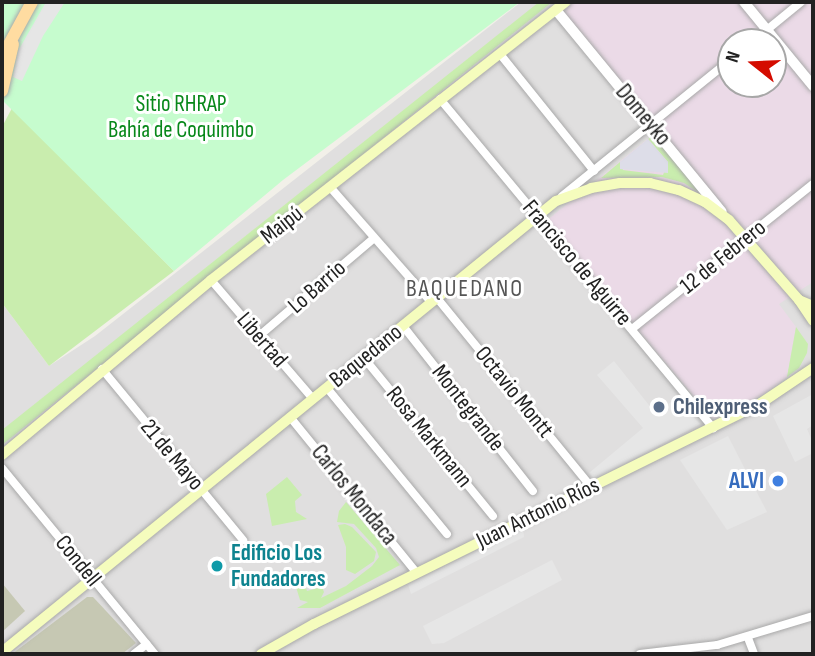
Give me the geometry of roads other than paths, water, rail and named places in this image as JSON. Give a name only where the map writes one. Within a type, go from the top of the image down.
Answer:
[{"type":"main road","points":[[2,57],[32,2]]},
{"type":"main road","name":"Maipú","points":[[2,454],[211,280],[566,2]]},
{"type":"main road","points":[[2,91],[14,33]]},
{"type":"main road","name":"Domeyko","points":[[556,201],[606,185],[650,183],[692,195],[729,220],[799,300],[813,306]]},
{"type":"main road","name":"Baquedano","points":[[2,652],[556,201]]},
{"type":"main road","points":[[799,300],[813,321]]},
{"type":"main road","name":"Juan Antonio Ríos","points":[[261,654],[314,624],[713,428],[784,391],[813,369]]},
{"type":"street","points":[[744,2],[764,28]]},
{"type":"street","points":[[768,28],[801,2]]},
{"type":"street","name":"Domeyko","points":[[556,10],[729,220]]},
{"type":"street","points":[[500,54],[594,171]]},
{"type":"street","points":[[787,55],[813,86]]},
{"type":"street","name":"Baquedano","points":[[556,201],[717,71]]},
{"type":"street","name":"Francisco de Aguirre","points":[[440,99],[713,428]]},
{"type":"street","name":"12 de Febrero","points":[[632,329],[813,184]]},
{"type":"street","points":[[330,187],[435,300]]},
{"type":"street","name":"Lo Barrio","points":[[259,336],[374,237]]},
{"type":"street","name":"Libertad","points":[[211,280],[313,399]]},
{"type":"street","name":"Octavio Montt","points":[[435,300],[592,487]]},
{"type":"street","name":"Montegrande","points":[[402,326],[533,491]]},
{"type":"street","name":"Rosa Markmann","points":[[364,358],[494,516]]},
{"type":"street","name":"21 de Mayo","points":[[102,369],[243,540]]},
{"type":"street","points":[[327,388],[447,534]]},
{"type":"street","name":"Carlos Mondaca","points":[[290,417],[417,573]]},
{"type":"street","name":"Condell","points":[[2,468],[155,654]]},
{"type":"street","points":[[640,654],[748,638],[813,616]]},
{"type":"street","points":[[748,638],[754,654]]},
{"type":"street","points":[[134,654],[147,644]]},
{"type":"place","name":"Chilexpress","points":[[659,407]]},
{"type":"place","name":"ALVI","points":[[778,481]]},
{"type":"place","name":"Edificio Los Fundadores","points":[[217,566]]},
{"type":"district","name":"BAQUEDANO","points":[[465,289]]},
{"type":"park label","name":"Sitio RHRAP Bahía de Coquimbo","points":[[181,117]]}]
